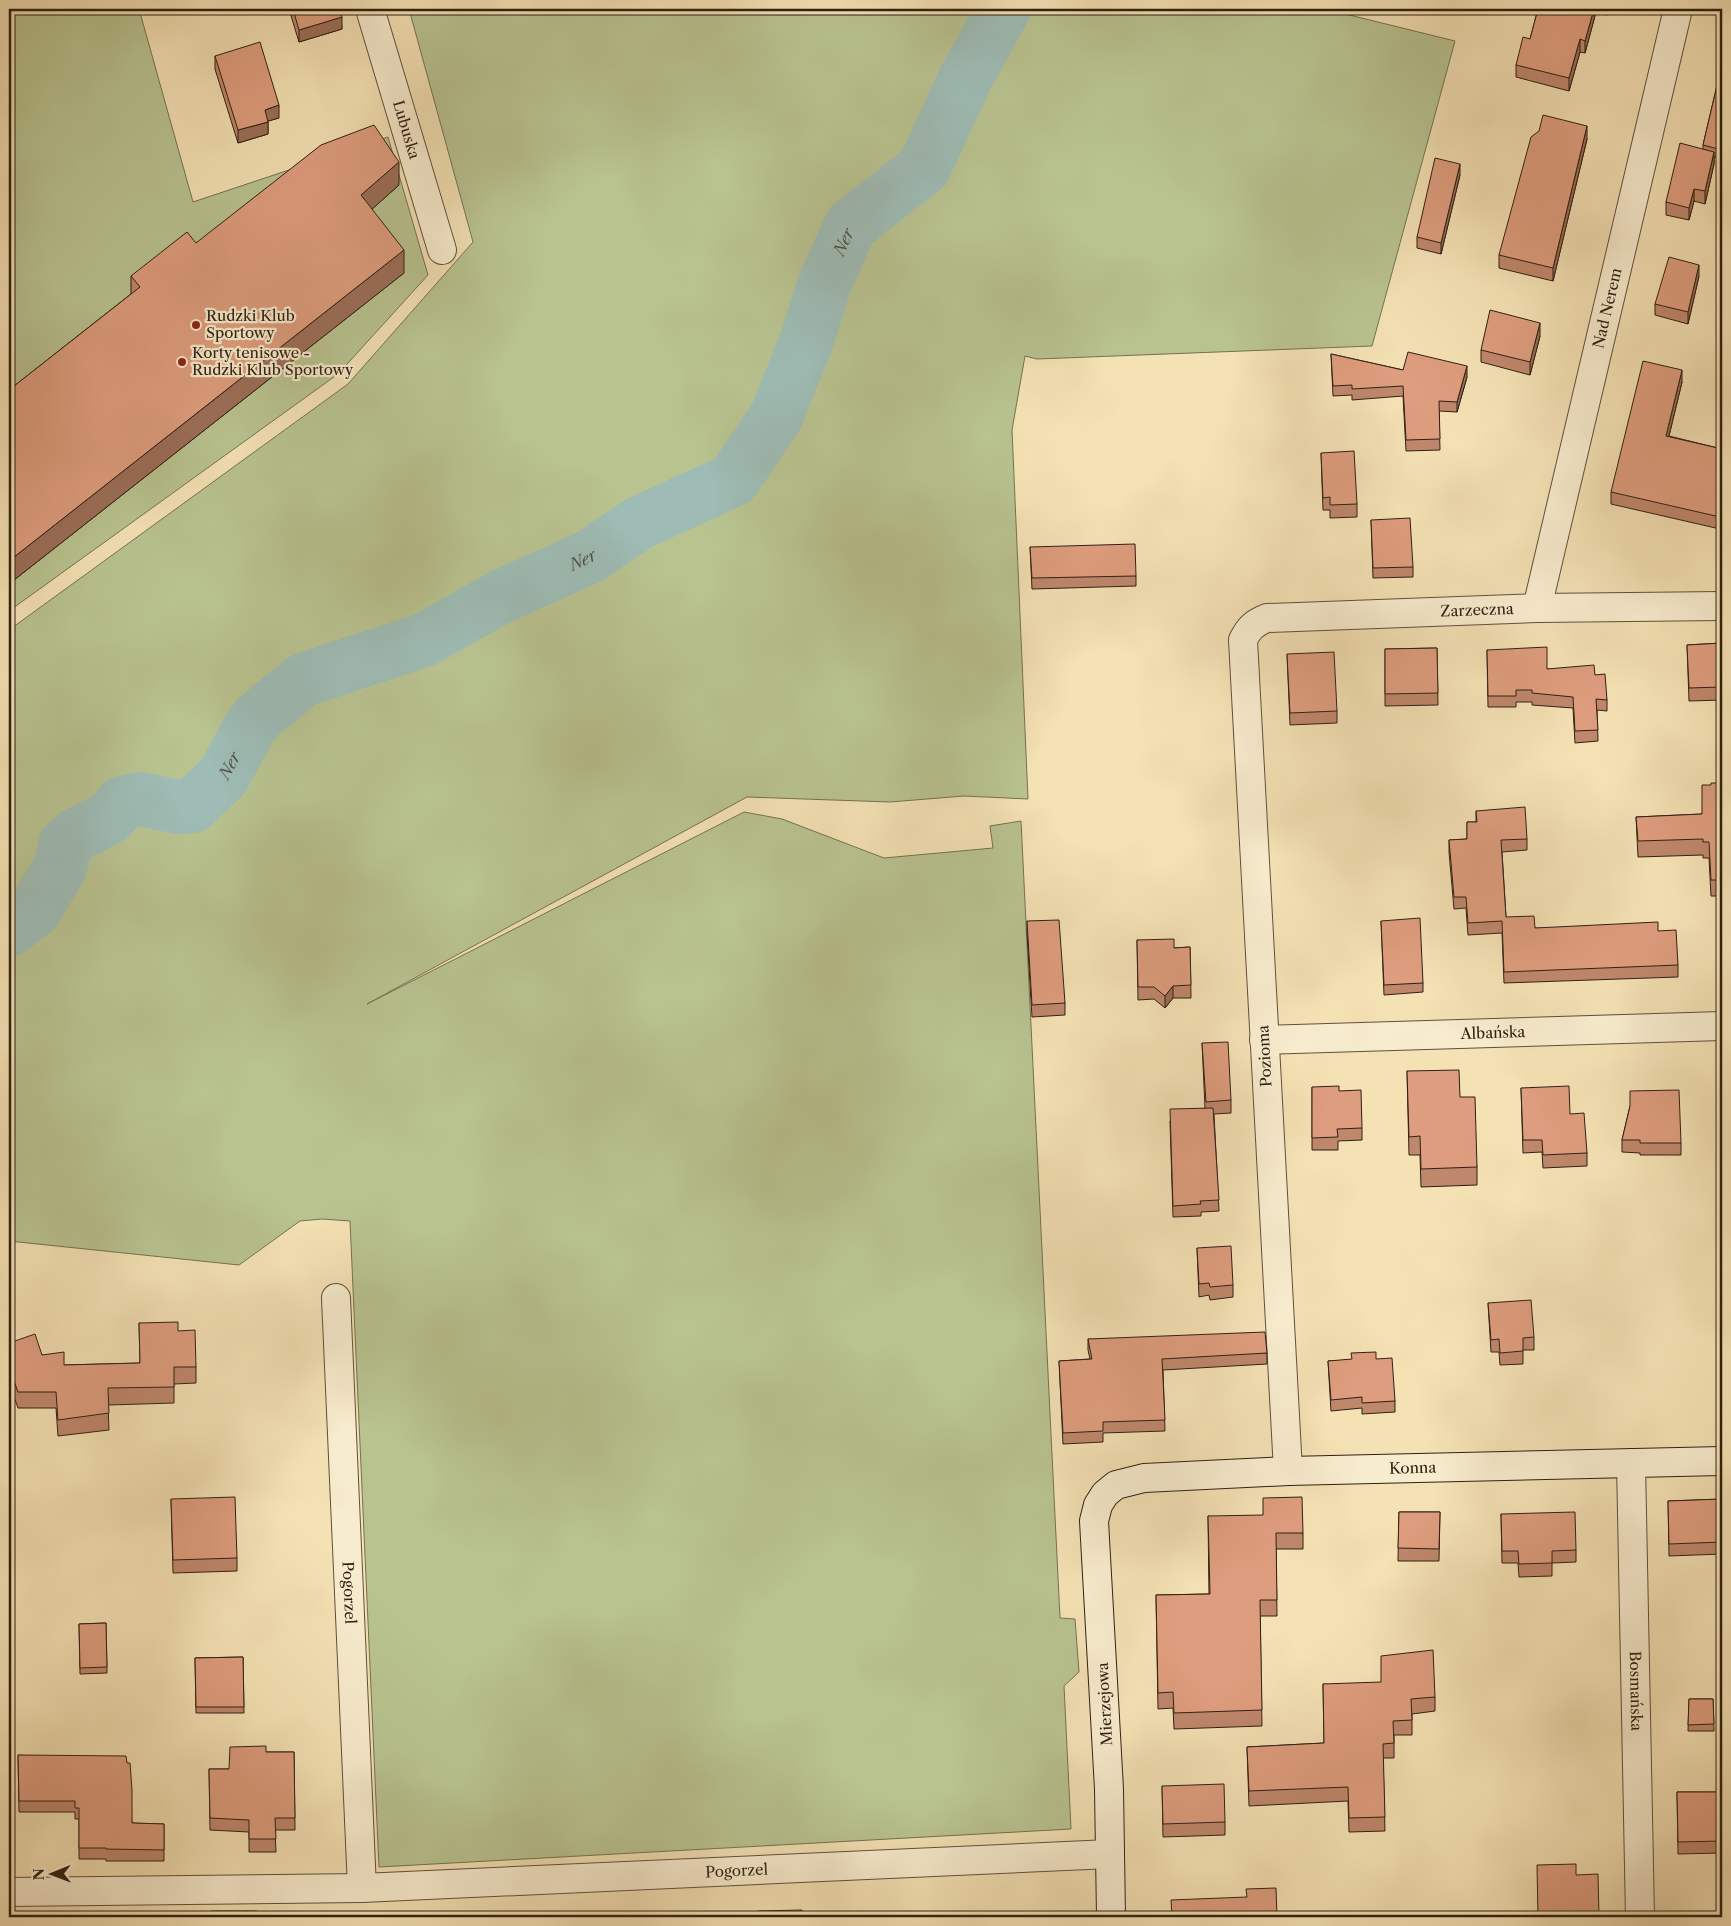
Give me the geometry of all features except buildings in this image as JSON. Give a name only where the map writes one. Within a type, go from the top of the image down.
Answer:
[{"type":"street","name":"Lubuska","points":[[370,9],[442,250]]},
{"type":"street","name":"Nad Nerem","points":[[1537,608],[1678,9]]},
{"type":"street","name":"Zarzeczna","points":[[1244,640],[1248,630],[1256,623],[1267,618],[1537,608],[1722,606]]},
{"type":"street","name":"Pozioma","points":[[1244,640],[1288,1472]]},
{"type":"street","name":"Albańska","points":[[1264,1040],[1722,1026]]},
{"type":"street","name":"Pogorzel","points":[[336,1298],[362,1888]]},
{"type":"street","name":"Konna","points":[[1105,1494],[1116,1485],[1144,1478],[1288,1472],[1722,1461]]},
{"type":"street","name":"Bosmańska","points":[[1631,1463],[1640,1917]]},
{"type":"street","name":"Mierzejowa","points":[[1105,1494],[1098,1506],[1094,1521],[1094,1540],[1102,1647],[1111,1917]]},
{"type":"street","name":"Pogorzel","points":[[9,1892],[362,1888],[1110,1854]]},
{"type":"green space","name":"Rudzki Klub Sportowy","points":[[9,9],[139,9],[193,202],[388,137],[428,275],[338,374],[9,611]]},
{"type":"green space","points":[[409,9],[1325,9],[1455,41],[1372,346],[1037,359],[1025,356],[1012,430],[1028,799],[964,796],[890,802],[747,797],[367,1004],[744,812],[782,819],[884,858],[993,848],[990,826],[1021,821],[1060,1618],[1075,1619],[1079,1672],[1064,1686],[1071,1829],[379,1867],[350,1221],[322,1219],[300,1221],[239,1265],[9,1241],[9,630],[348,384],[473,242]]},
{"type":"waterway","name":"Ner","points":[[9,930],[34,911],[60,868],[65,845],[76,835],[109,818],[122,803],[139,799],[179,807],[192,806],[223,777],[249,729],[258,717],[303,680],[424,640],[502,596],[589,557],[639,523],[733,480],[776,417],[807,340],[824,285],[851,225],[924,168],[966,77],[1004,9]]},
{"type":"place","name":"Rudzki Klub Sportowy","points":[[196,325]]},
{"type":"place","name":"Korty tenisowe - Rudzki Klub Sportowy","points":[[182,362]]}]
